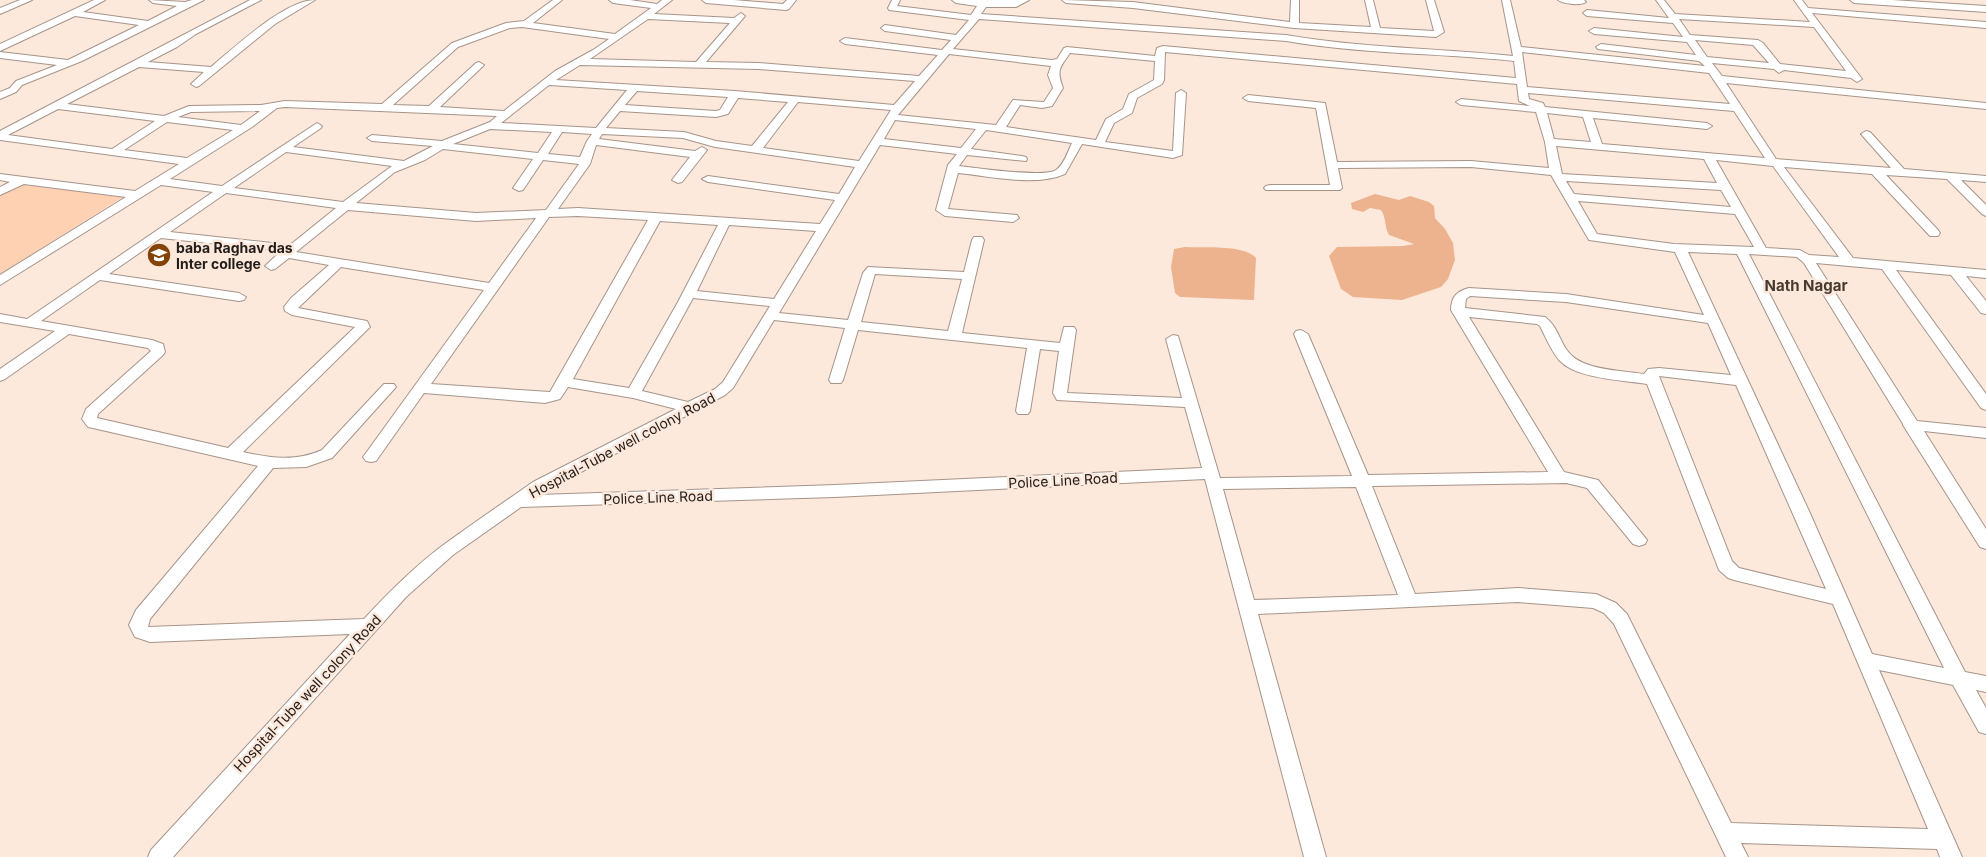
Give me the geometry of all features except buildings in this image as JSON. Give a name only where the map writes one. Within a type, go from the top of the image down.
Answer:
[{"type":"street","points":[[0,12],[28,0]]},
{"type":"street","points":[[0,48],[101,0]]},
{"type":"street","points":[[153,0],[185,6]]},
{"type":"street","points":[[0,96],[32,77],[70,63],[200,0]]},
{"type":"street","points":[[0,136],[177,43],[193,32],[257,0]]},
{"type":"street","points":[[196,84],[272,22],[311,0]]},
{"type":"street","points":[[386,107],[455,45],[509,25],[526,24],[558,0]]},
{"type":"street","points":[[613,0],[640,2],[658,7]]},
{"type":"street","points":[[271,266],[391,170],[421,158],[443,145],[490,126],[547,82],[668,0]]},
{"type":"street","points":[[706,0],[784,7],[792,0]]},
{"type":"street","points":[[896,0],[892,8],[978,13],[1286,38],[1320,44],[1420,51],[1606,59],[1712,70]]},
{"type":"street","points":[[956,0],[978,13],[1025,0]]},
{"type":"street","points":[[1066,0],[1139,3],[1218,11],[1294,25],[1436,34],[1439,32],[1430,0]]},
{"type":"street","points":[[1294,25],[1295,0]]},
{"type":"street","points":[[1369,0],[1376,30]]},
{"type":"street","points":[[1506,0],[1518,54],[1524,101],[1539,105],[1550,142],[1556,175],[1593,237],[1680,248],[1762,250],[1800,254],[1805,258],[1986,543]]},
{"type":"street","points":[[1562,0],[1582,1],[1606,59]]},
{"type":"street","points":[[1660,0],[1719,79],[1774,163],[1849,262]]},
{"type":"street","points":[[1798,0],[1868,94]]},
{"type":"street","points":[[1854,0],[1986,9]]},
{"type":"street","points":[[699,64],[752,5]]},
{"type":"street","points":[[1805,10],[1986,25]]},
{"type":"street","points":[[74,12],[148,24]]},
{"type":"street","name":"Hospital-Tube well colony Road","points":[[159,857],[400,592],[447,551],[539,486],[720,392],[728,385],[894,112],[978,13]]},
{"type":"street","points":[[1587,13],[1816,25]]},
{"type":"street","points":[[644,16],[737,21]]},
{"type":"street","points":[[526,24],[530,27],[616,37]]},
{"type":"street","points":[[885,28],[958,38]]},
{"type":"street","points":[[1594,31],[1688,39],[1755,42],[1760,45],[1791,85]]},
{"type":"street","points":[[845,41],[1057,62]]},
{"type":"street","points":[[1601,46],[1854,75]]},
{"type":"street","points":[[1099,144],[1110,121],[1128,111],[1133,96],[1157,84],[1160,80],[1160,50],[1173,49],[1738,108]]},
{"type":"street","points":[[999,130],[1017,102],[1048,104],[1058,88],[1053,75],[1057,62],[1067,50],[1160,59]]},
{"type":"street","points":[[0,56],[70,63]]},
{"type":"street","points":[[578,62],[793,67],[922,79]]},
{"type":"street","points":[[138,64],[212,70]]},
{"type":"street","points":[[432,109],[479,65]]},
{"type":"street","points":[[1719,79],[1986,106]]},
{"type":"street","points":[[547,82],[795,99],[894,112],[999,130],[1176,155],[1181,93]]},
{"type":"street","points":[[0,84],[15,86]]},
{"type":"street","points":[[371,456],[585,161],[585,155],[598,131],[635,88]]},
{"type":"street","points":[[618,108],[716,114],[724,112],[735,94]]},
{"type":"street","points":[[1248,98],[1321,105],[1336,186],[1334,189],[1270,188]]},
{"type":"street","points":[[755,150],[795,99]]},
{"type":"street","points":[[1461,102],[1708,126]]},
{"type":"street","points":[[114,152],[165,119],[189,109],[261,108],[284,104],[432,109],[507,114]]},
{"type":"street","points":[[56,106],[242,128]]},
{"type":"street","points":[[0,281],[160,181],[275,106]]},
{"type":"street","points":[[1587,114],[1597,146]]},
{"type":"street","points":[[28,323],[316,126]]},
{"type":"street","points":[[490,126],[684,136],[755,150],[862,165]]},
{"type":"street","points":[[982,127],[953,169],[942,210],[945,212],[1013,218]]},
{"type":"street","points":[[518,188],[559,129]]},
{"type":"street","points":[[1866,134],[1901,173]]},
{"type":"street","points":[[0,136],[189,162]]},
{"type":"street","points":[[372,138],[493,149],[540,157],[585,161]]},
{"type":"street","points":[[877,141],[1022,159]]},
{"type":"street","points":[[953,169],[1038,176],[1055,175],[1061,172],[1078,141]]},
{"type":"street","points":[[592,142],[697,155]]},
{"type":"street","points":[[678,180],[707,142]]},
{"type":"street","points":[[1550,142],[1707,155],[1774,163],[1986,179]]},
{"type":"street","points":[[284,149],[404,164]]},
{"type":"street","points":[[1707,155],[1762,250]]},
{"type":"street","points":[[1332,164],[1471,164],[1556,175],[1725,187]]},
{"type":"street","points":[[1876,171],[1934,233]]},
{"type":"street","points":[[0,177],[137,195]]},
{"type":"street","points":[[1951,177],[1986,212]]},
{"type":"street","points":[[708,179],[843,198]]},
{"type":"street","points":[[0,192],[22,180]]},
{"type":"street","points":[[160,181],[346,206],[476,217],[578,212],[824,228]]},
{"type":"street","points":[[1569,198],[1739,210]]},
{"type":"street","points":[[420,388],[545,398],[555,396],[656,217]]},
{"type":"street","points":[[633,393],[689,294],[725,222]]},
{"type":"street","points":[[159,234],[289,252],[338,263],[492,287]]},
{"type":"street","points":[[954,336],[978,240]]},
{"type":"street","points":[[1680,248],[1839,599],[1947,848],[1725,832]]},
{"type":"street","points":[[1741,250],[1959,678],[1986,726]]},
{"type":"street","points":[[1805,258],[1986,274]]},
{"type":"street","points":[[231,454],[363,328],[362,324],[292,311],[291,307],[296,301],[338,263]]},
{"type":"street","points":[[1885,264],[1986,404]]},
{"type":"street","points":[[836,380],[869,273],[872,270],[970,276]]},
{"type":"street","points":[[1956,271],[1986,310]]},
{"type":"street","points":[[97,276],[239,297]]},
{"type":"street","points":[[1559,477],[1460,312],[1458,300],[1462,295],[1469,292],[1566,298],[1713,320]]},
{"type":"street","points":[[689,294],[779,303]]},
{"type":"street","points":[[1460,312],[1540,320],[1546,324],[1566,361],[1573,366],[1653,380]]},
{"type":"street","points":[[771,316],[1066,348]]},
{"type":"street","points":[[0,318],[152,344],[158,347],[158,352],[91,412],[89,419],[93,423],[269,463],[293,464],[316,460],[327,454],[389,387]]},
{"type":"street","points":[[0,376],[66,329]]},
{"type":"street","points":[[1069,330],[1060,393],[1062,397],[1191,403]]},
{"type":"street","points":[[1301,334],[1409,601]]},
{"type":"street","points":[[1172,339],[1213,478],[1316,857]]},
{"type":"street","points":[[1023,411],[1034,345]]},
{"type":"street","points":[[1741,381],[1659,372],[1653,372],[1651,375],[1728,570],[1839,599]]},
{"type":"street","points":[[564,382],[633,393],[688,407]]},
{"type":"street","points":[[1910,425],[1986,433]]},
{"type":"street","points":[[269,463],[142,614],[138,625],[141,632],[150,635],[370,626]]},
{"type":"street","name":"Police Line Road","points":[[517,501],[1213,478],[1362,481],[1559,477],[1584,480],[1592,484],[1639,540]]},
{"type":"street","points":[[1248,606],[1409,601],[1518,595],[1596,601],[1610,608],[1621,619],[1737,857]]},
{"type":"street","points":[[1866,660],[1986,684]]},
{"type":"shaded area","points":[[17,184],[123,197],[0,274],[0,193]]},
{"type":"shaded area","points":[[1375,194],[1399,200],[1410,196],[1429,202],[1434,206],[1435,218],[1445,229],[1453,243],[1455,260],[1448,279],[1441,287],[1402,300],[1353,297],[1341,289],[1329,256],[1337,247],[1403,246],[1414,244],[1389,235],[1381,210],[1370,208],[1363,212],[1352,209],[1351,203]]},
{"type":"shaded area","points":[[1185,247],[1233,249],[1250,254],[1256,258],[1254,300],[1180,297],[1175,293],[1171,267],[1174,249]]},
{"type":"place","name":"baba Raghav das Inter college","points":[[159,255]]},
{"type":"district","name":"Nath Nagar","points":[[1806,285]]}]
